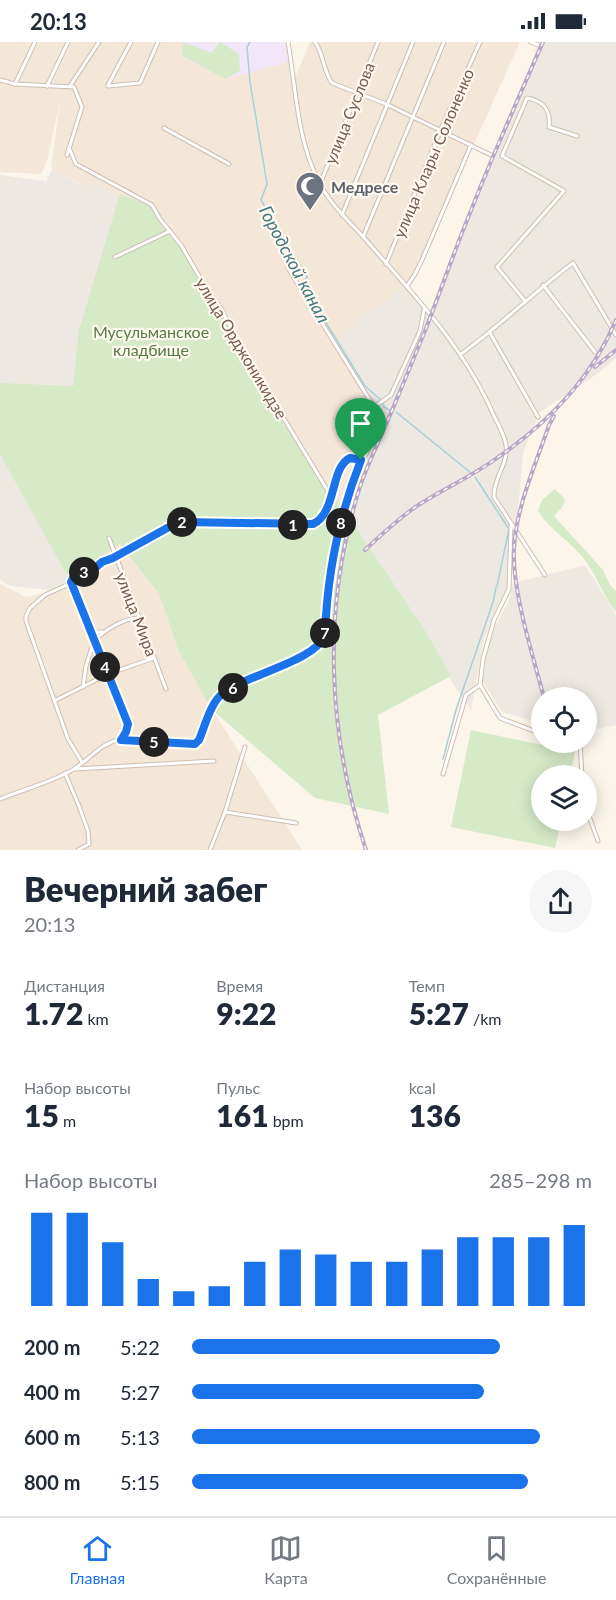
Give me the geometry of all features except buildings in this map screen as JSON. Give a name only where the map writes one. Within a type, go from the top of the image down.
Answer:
[{"type":"street","points":[[15,84],[34,42]]},
{"type":"street","points":[[47,86],[68,42]]},
{"type":"street","points":[[70,86],[99,42]]},
{"type":"street","points":[[131,42],[108,86],[140,83],[158,42]]},
{"type":"street","points":[[288,42],[304,138],[310,162],[320,184],[342,215],[407,286],[461,354],[482,388],[504,439],[506,456],[494,486],[494,497],[545,575]]},
{"type":"street","points":[[315,42],[330,80],[441,129],[491,155]]},
{"type":"street","name":"улица Суслова","points":[[320,184],[378,42]]},
{"type":"street","points":[[342,215],[413,42]]},
{"type":"street","points":[[363,238],[444,42]]},
{"type":"street","name":"улица Клары Солоненко","points":[[386,264],[441,129],[480,42]]},
{"type":"street","points":[[531,42],[538,45]]},
{"type":"street","points":[[0,80],[15,84],[74,87],[82,107],[67,155]]},
{"type":"street","points":[[525,301],[497,267],[564,191],[502,156],[527,98],[542,103],[550,117],[549,127],[577,136]]},
{"type":"street","points":[[164,128],[229,164]]},
{"type":"street","points":[[407,286],[422,260],[471,144]]},
{"type":"street","name":"улица Орджоникидзе","points":[[69,148],[76,164],[148,202],[181,245],[209,294],[221,308],[238,344],[331,496]]},
{"type":"street","points":[[115,257],[170,231]]},
{"type":"street","points":[[461,354],[490,333],[543,285],[573,263],[616,334]]},
{"type":"street","points":[[0,798],[74,769],[104,745],[121,740],[195,744],[218,699],[225,692],[309,653],[323,641],[332,566],[348,495],[361,460],[376,436],[382,420],[288,268]]},
{"type":"street","points":[[543,285],[595,352]]},
{"type":"street","points":[[374,407],[391,395],[420,331],[424,308]]},
{"type":"street","points":[[490,333],[538,417]]},
{"type":"street","points":[[82,762],[68,739],[54,701],[26,621],[28,611],[45,595],[71,582],[76,574],[90,571],[102,562],[116,557],[181,522],[313,524],[325,514],[344,462],[350,458],[361,460]]},
{"type":"street","points":[[511,524],[508,589],[494,620],[483,658],[480,685],[500,718],[531,730]]},
{"type":"street","name":"улица Мира","points":[[109,538],[166,689]]},
{"type":"street","points":[[71,582],[128,724],[121,740]]},
{"type":"street","points":[[83,687],[86,666],[94,641],[103,632],[124,621],[138,618]]},
{"type":"street","points":[[90,628],[96,632],[103,632]]},
{"type":"street","points":[[54,701],[108,674],[154,658]]},
{"type":"street","points":[[443,774],[466,695],[480,685]]},
{"type":"street","points":[[210,850],[225,812],[245,747]]},
{"type":"street","points":[[74,769],[214,761]]},
{"type":"street","points":[[65,773],[88,831],[89,844],[78,850]]},
{"type":"street","points":[[225,812],[296,823]]},
{"type":"street","points":[[594,831],[598,841]]},
{"type":"shaded area","points":[[0,42],[284,42],[295,78],[310,42],[520,42],[409,288],[385,421],[331,500],[162,223],[137,201],[121,197],[87,181],[85,186],[51,168],[60,102],[47,161],[41,174],[0,172]]},
{"type":"shaded area","points":[[184,42],[207,42],[214,45],[216,42],[285,42],[288,62],[225,79],[179,55]]},
{"type":"shaded area","points":[[539,42],[616,42],[616,358],[597,374],[540,412],[523,452],[513,574],[484,638],[471,710],[329,500],[361,461],[382,421],[334,342],[367,313],[407,286],[432,315]]},
{"type":"shaded area","points":[[52,169],[84,186],[87,181],[121,197],[78,388],[0,398],[0,175],[45,181],[44,187]]},
{"type":"shaded area","points":[[0,442],[70,583],[49,590],[11,586],[0,580]]},
{"type":"shaded area","points":[[118,544],[159,594],[178,650],[213,711],[302,850],[0,850],[0,584],[26,597],[50,592],[71,583]]},
{"type":"shaded area","points":[[583,566],[587,568],[616,615],[616,725],[597,729],[597,687],[531,687],[531,720],[502,712],[481,679],[488,641],[509,600],[513,583]]},
{"type":"green space","points":[[184,42],[212,53],[220,42],[239,54],[240,71],[225,79],[181,55]]},
{"type":"green space","name":"Мусульманское кладбище","points":[[120,194],[158,209],[300,444],[428,635],[451,676],[378,715],[389,814],[315,798],[212,710],[178,650],[159,594],[119,544],[71,583],[0,454],[0,383],[73,386],[79,330]]},
{"type":"green space","points":[[555,489],[565,499],[563,506],[554,516],[603,570],[610,585],[616,591],[616,612],[582,556],[549,525],[538,511],[542,500]]},
{"type":"green space","points":[[471,730],[531,743],[531,753],[575,753],[572,765],[531,765],[531,831],[559,831],[555,848],[451,827]]},
{"type":"waterway","name":"Городской канал","points":[[250,42],[247,47],[250,82],[267,184],[261,200],[307,277],[302,284],[365,386],[381,400]]},
{"type":"waterway","name":"Городской канал","points":[[383,403],[384,407],[391,411]]},
{"type":"waterway","name":"Городской канал","points":[[396,412],[471,473]]},
{"type":"waterway","name":"Городской канал","points":[[475,477],[509,529],[497,586]]},
{"type":"waterway","name":"Городской канал","points":[[443,759],[456,710],[496,588]]},
{"type":"railway","points":[[366,850],[343,761],[334,670],[339,580],[347,535],[364,475],[425,331],[489,166],[543,42]]},
{"type":"railway","points":[[365,550],[414,508],[487,465],[534,430],[567,398],[581,380],[606,341],[616,320]]},
{"type":"railway","points":[[595,367],[616,350]]},
{"type":"railway","points":[[541,687],[516,584],[514,549],[518,517],[554,416]]},
{"type":"place","name":"Медресе","points":[[310,212]]},
{"type":"route","points":[[354,458],[361,460],[343,514],[332,566],[325,635],[319,646],[221,695],[195,744],[121,740],[128,724],[71,582],[74,576],[94,569],[102,562],[181,522],[313,524],[322,519],[325,514],[345,460],[354,458]]}]
